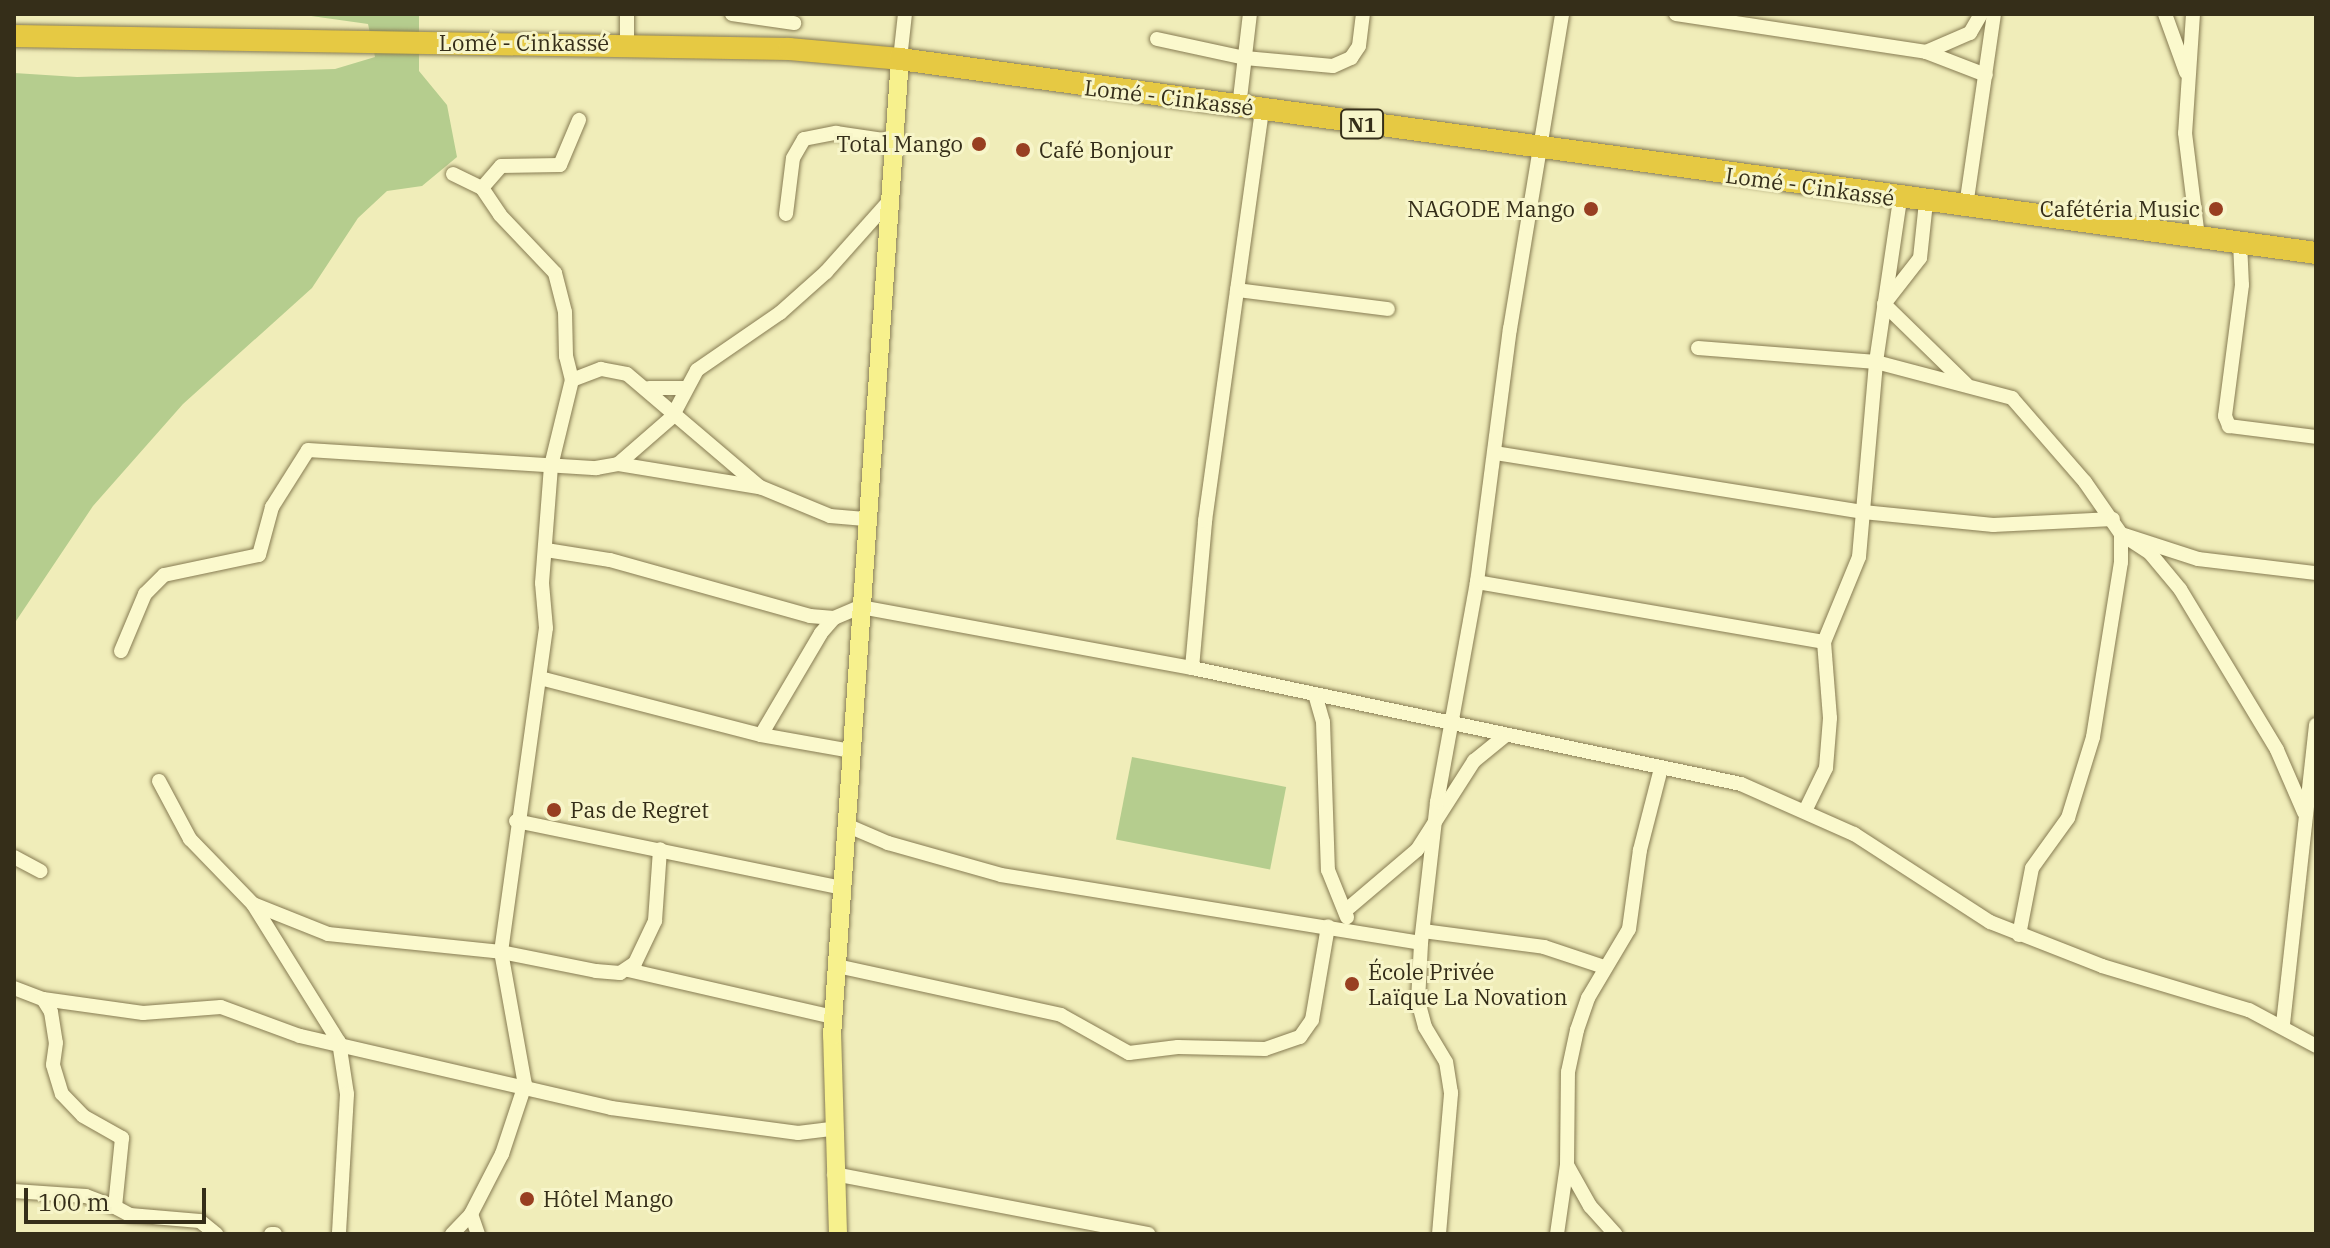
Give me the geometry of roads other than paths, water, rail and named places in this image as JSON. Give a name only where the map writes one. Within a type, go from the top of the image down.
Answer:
[{"type":"highway","name":"Lomé - Cinkassé","points":[[14,36],[381,43],[627,43],[789,49],[900,59],[1900,199],[2316,253]]},
{"type":"main road","points":[[838,1234],[833,1129],[834,1017],[860,607],[898,142],[900,59]]},
{"type":"street","points":[[627,14],[627,43]]},
{"type":"street","points":[[732,14],[795,18],[789,49]]},
{"type":"street","points":[[900,59],[905,14]]},
{"type":"street","points":[[1239,107],[1250,14]]},
{"type":"street","points":[[1157,39],[1245,58],[1333,66],[1351,58],[1359,46],[1363,14]]},
{"type":"street","points":[[1439,1234],[1451,1093],[1446,1062],[1425,1027],[1418,1001],[1422,937],[1435,825],[1477,582],[1539,149],[1562,14]]},
{"type":"street","points":[[1676,14],[1926,52],[1986,75]]},
{"type":"street","points":[[1926,52],[1970,33],[1981,14]]},
{"type":"street","points":[[1966,206],[1994,14]]},
{"type":"street","points":[[2165,14],[2187,76]]},
{"type":"street","points":[[2193,14],[2185,133],[2198,237]]},
{"type":"street","points":[[1192,668],[1197,584],[1262,109]]},
{"type":"street","points":[[482,188],[501,166],[560,165],[579,120]]},
{"type":"street","points":[[786,214],[793,158],[804,139],[836,133],[898,142]]},
{"type":"street","points":[[452,1234],[471,1214],[502,1154],[525,1085],[501,952],[516,821],[540,678],[551,466],[572,380],[560,283],[482,188],[453,174]]},
{"type":"street","points":[[618,464],[672,417],[697,370],[740,335],[772,320],[826,272],[894,196]]},
{"type":"street","points":[[1806,809],[1826,768],[1830,718],[1824,642],[1859,557],[1876,362],[1900,199]]},
{"type":"street","points":[[1884,304],[1920,258],[1926,202]]},
{"type":"street","points":[[2240,243],[2242,285],[2225,416],[2229,426],[2316,437]]},
{"type":"street","points":[[1237,290],[1388,309]]},
{"type":"street","points":[[1884,304],[1966,384]]},
{"type":"street","points":[[1698,348],[1876,362],[2012,398],[2113,519],[2121,534],[2150,553],[2192,607],[2239,693],[2277,750],[2304,812]]},
{"type":"street","points":[[572,380],[601,369],[627,374],[649,388],[672,417],[760,487]]},
{"type":"street","points":[[649,388],[686,388]]},
{"type":"street","points":[[121,651],[145,594],[164,575],[259,555],[272,507],[308,450],[551,466],[618,464],[760,487],[830,516],[868,519]]},
{"type":"street","points":[[1495,453],[1863,512],[1993,525],[2113,519]]},
{"type":"street","points":[[2121,534],[2198,559],[2316,573]]},
{"type":"street","points":[[2019,935],[2032,868],[2068,818],[2093,737],[2121,534]]},
{"type":"street","points":[[546,550],[610,560],[810,616],[834,618],[860,607],[1192,668],[1741,784],[1806,809],[2019,935],[2283,1024],[2316,1046]]},
{"type":"street","points":[[1477,582],[1824,642]]},
{"type":"street","points":[[761,735],[834,618]]},
{"type":"street","points":[[540,678],[761,735],[851,751]]},
{"type":"street","points":[[1315,694],[1323,722],[1328,870],[1353,930]]},
{"type":"street","points":[[2283,1024],[2316,725]]},
{"type":"street","points":[[1345,911],[1409,859],[1435,825],[1474,761],[1506,735]]},
{"type":"street","points":[[1557,1234],[1567,1165],[1572,1050],[1583,1008],[1604,967],[1629,929],[1640,850],[1661,768]]},
{"type":"street","points":[[159,781],[190,839],[253,904],[339,1042],[347,1094],[339,1234]]},
{"type":"street","points":[[516,821],[841,888]]},
{"type":"street","points":[[846,825],[888,843],[1001,875],[1353,930],[1544,947],[1604,967]]},
{"type":"street","points":[[628,970],[655,921],[660,849]]},
{"type":"street","points":[[14,857],[40,871]]},
{"type":"street","points":[[253,904],[328,934],[501,952],[596,971],[628,970],[834,1017]]},
{"type":"street","points":[[837,966],[1061,1015],[1129,1053],[1265,1049],[1300,1037],[1312,1020],[1328,926]]},
{"type":"street","points":[[14,988],[43,999],[150,1013],[221,1007],[300,1036],[339,1042],[416,1064],[525,1085],[611,1108],[798,1133],[833,1129]]},
{"type":"street","points":[[43,999],[51,1012],[56,1043],[53,1065],[62,1094],[83,1116],[122,1138],[115,1207]]},
{"type":"street","points":[[1567,1165],[1590,1206],[1615,1234]]},
{"type":"street","points":[[834,1174],[1148,1234]]},
{"type":"street","points":[[14,1191],[86,1196],[130,1215],[200,1221],[216,1234]]},
{"type":"street","points":[[471,1214],[478,1234]]},
{"type":"place","name":"Total Mango","points":[[979,144]]},
{"type":"place","name":"Café Bonjour","points":[[1023,150]]},
{"type":"place","name":"NAGODE Mango","points":[[1591,209]]},
{"type":"place","name":"Cafétéria Music","points":[[2216,209]]},
{"type":"place","name":"Pas de Regret","points":[[554,810]]},
{"type":"place","name":"École Privée Laïque La Novation","points":[[1352,984]]},
{"type":"place","name":"Hôtel Mango","points":[[527,1199]]}]
